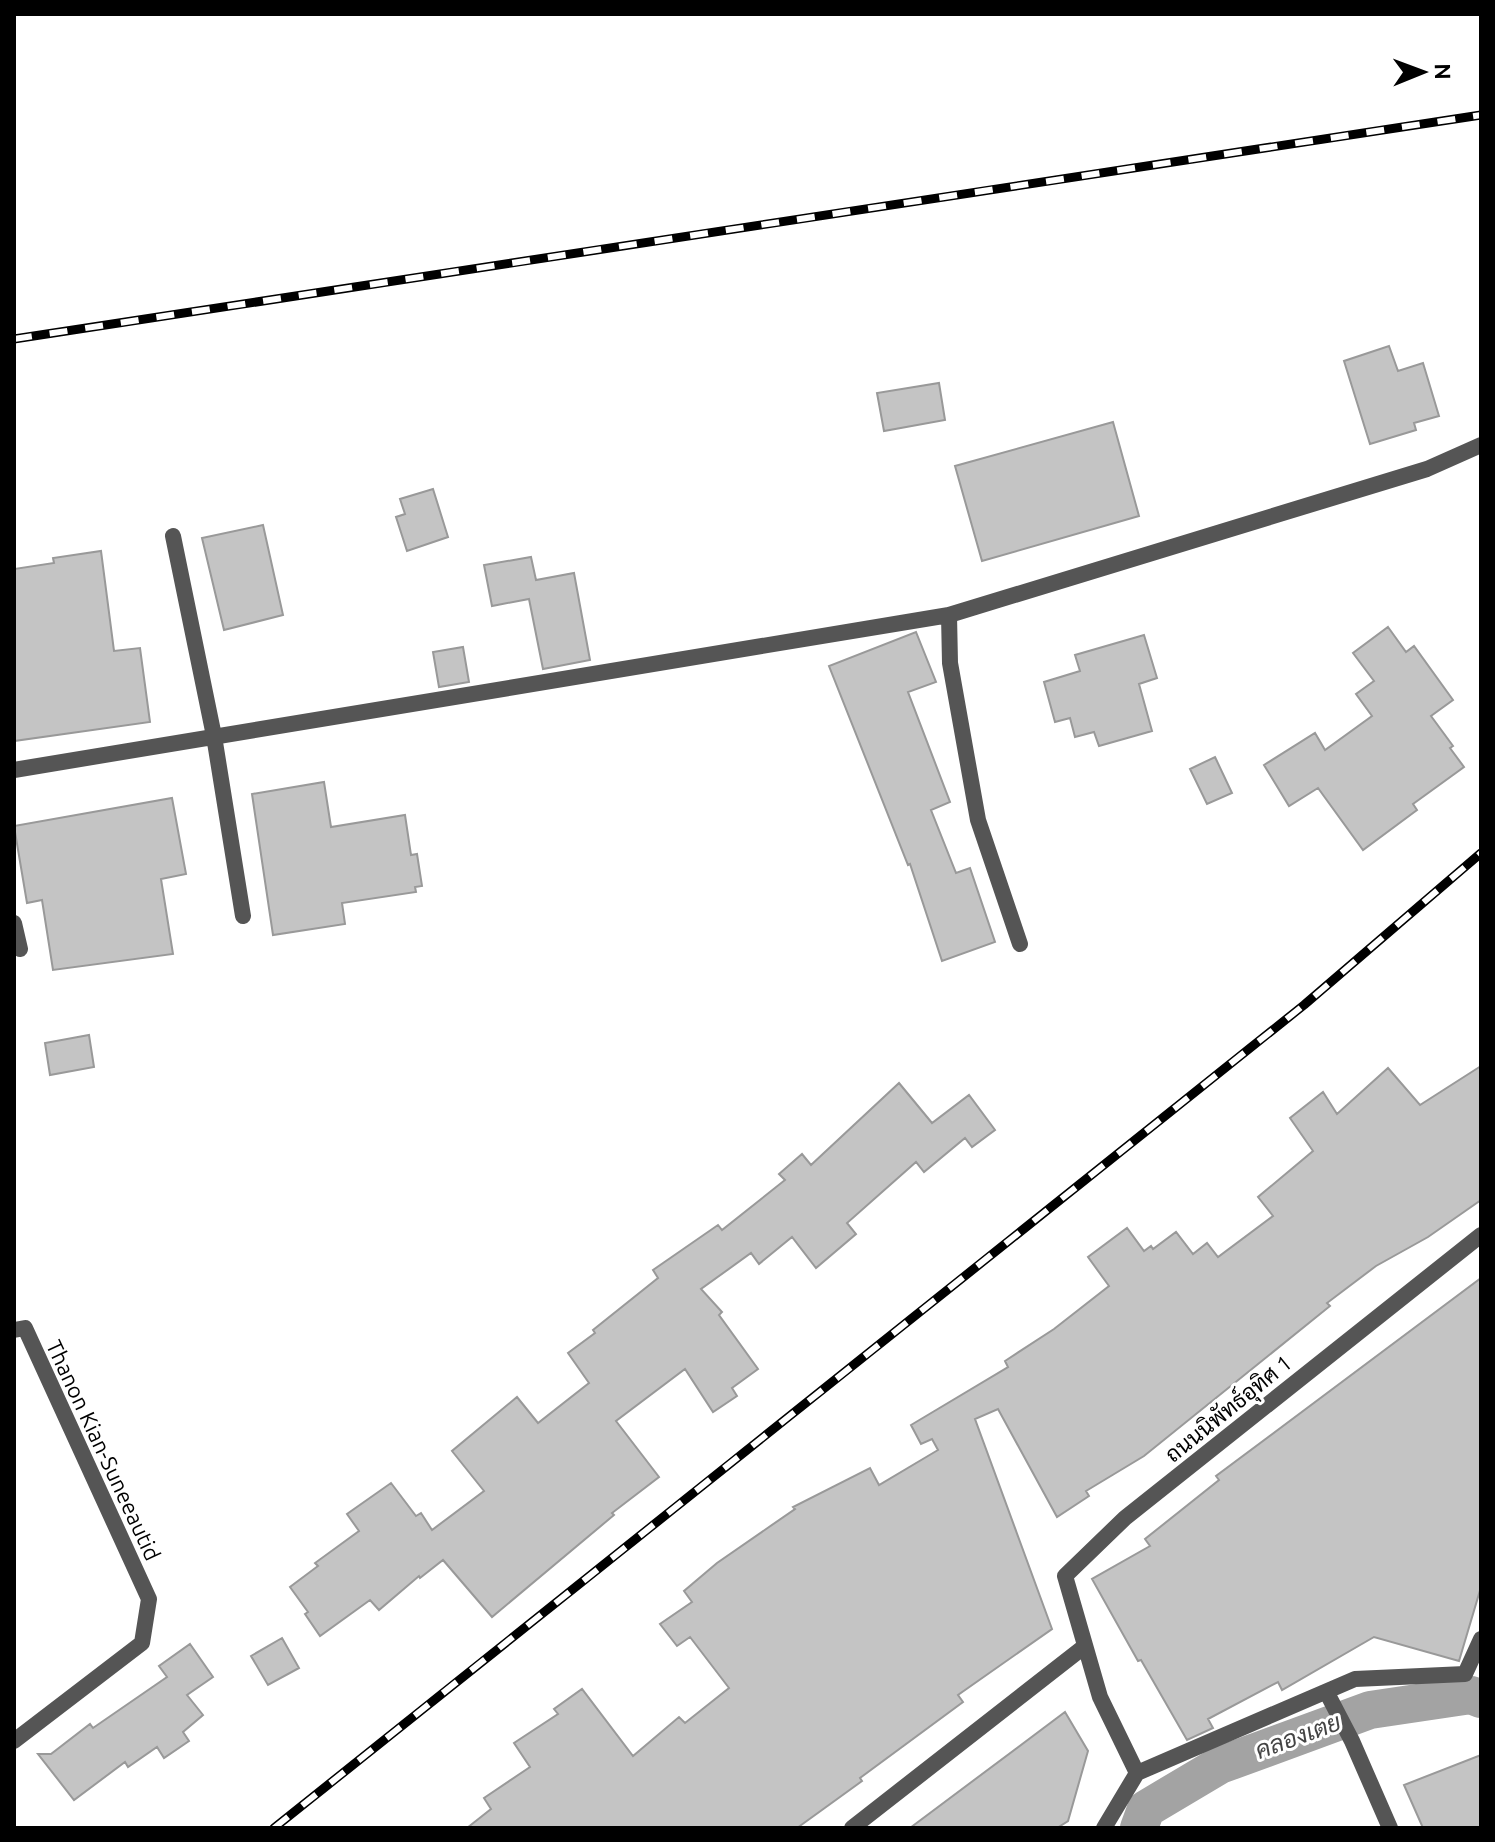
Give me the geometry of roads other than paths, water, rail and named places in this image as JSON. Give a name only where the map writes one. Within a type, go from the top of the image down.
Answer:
[{"type":"street","points":[[14,770],[949,615],[1427,469],[1481,445]]},
{"type":"street","points":[[173,536],[214,736],[243,916]]},
{"type":"street","points":[[949,615],[950,663],[978,820],[1020,944]]},
{"type":"street","points":[[14,923],[20,949]]},
{"type":"street","name":"ถนนนิพัทธ์อุทิศ 1","points":[[1137,1773],[1100,1697],[1065,1576],[1125,1518],[1481,1235]]},
{"type":"street","name":"Thanon Kian-Suneeautid","points":[[14,1330],[25,1328],[149,1599],[142,1643],[14,1741]]},
{"type":"street","points":[[1104,1828],[1137,1773],[1355,1679],[1465,1674],[1481,1639]]},
{"type":"street","points":[[852,1828],[1085,1646]]},
{"type":"street","points":[[1327,1693],[1390,1828]]},
{"type":"waterway","name":"คลองเตย","points":[[1139,1828],[1146,1809],[1220,1765],[1370,1710],[1471,1695],[1481,1699]]},
{"type":"railway","points":[[14,339],[1481,115]]},
{"type":"railway","points":[[274,1828],[1304,1005],[1481,853]]}]
